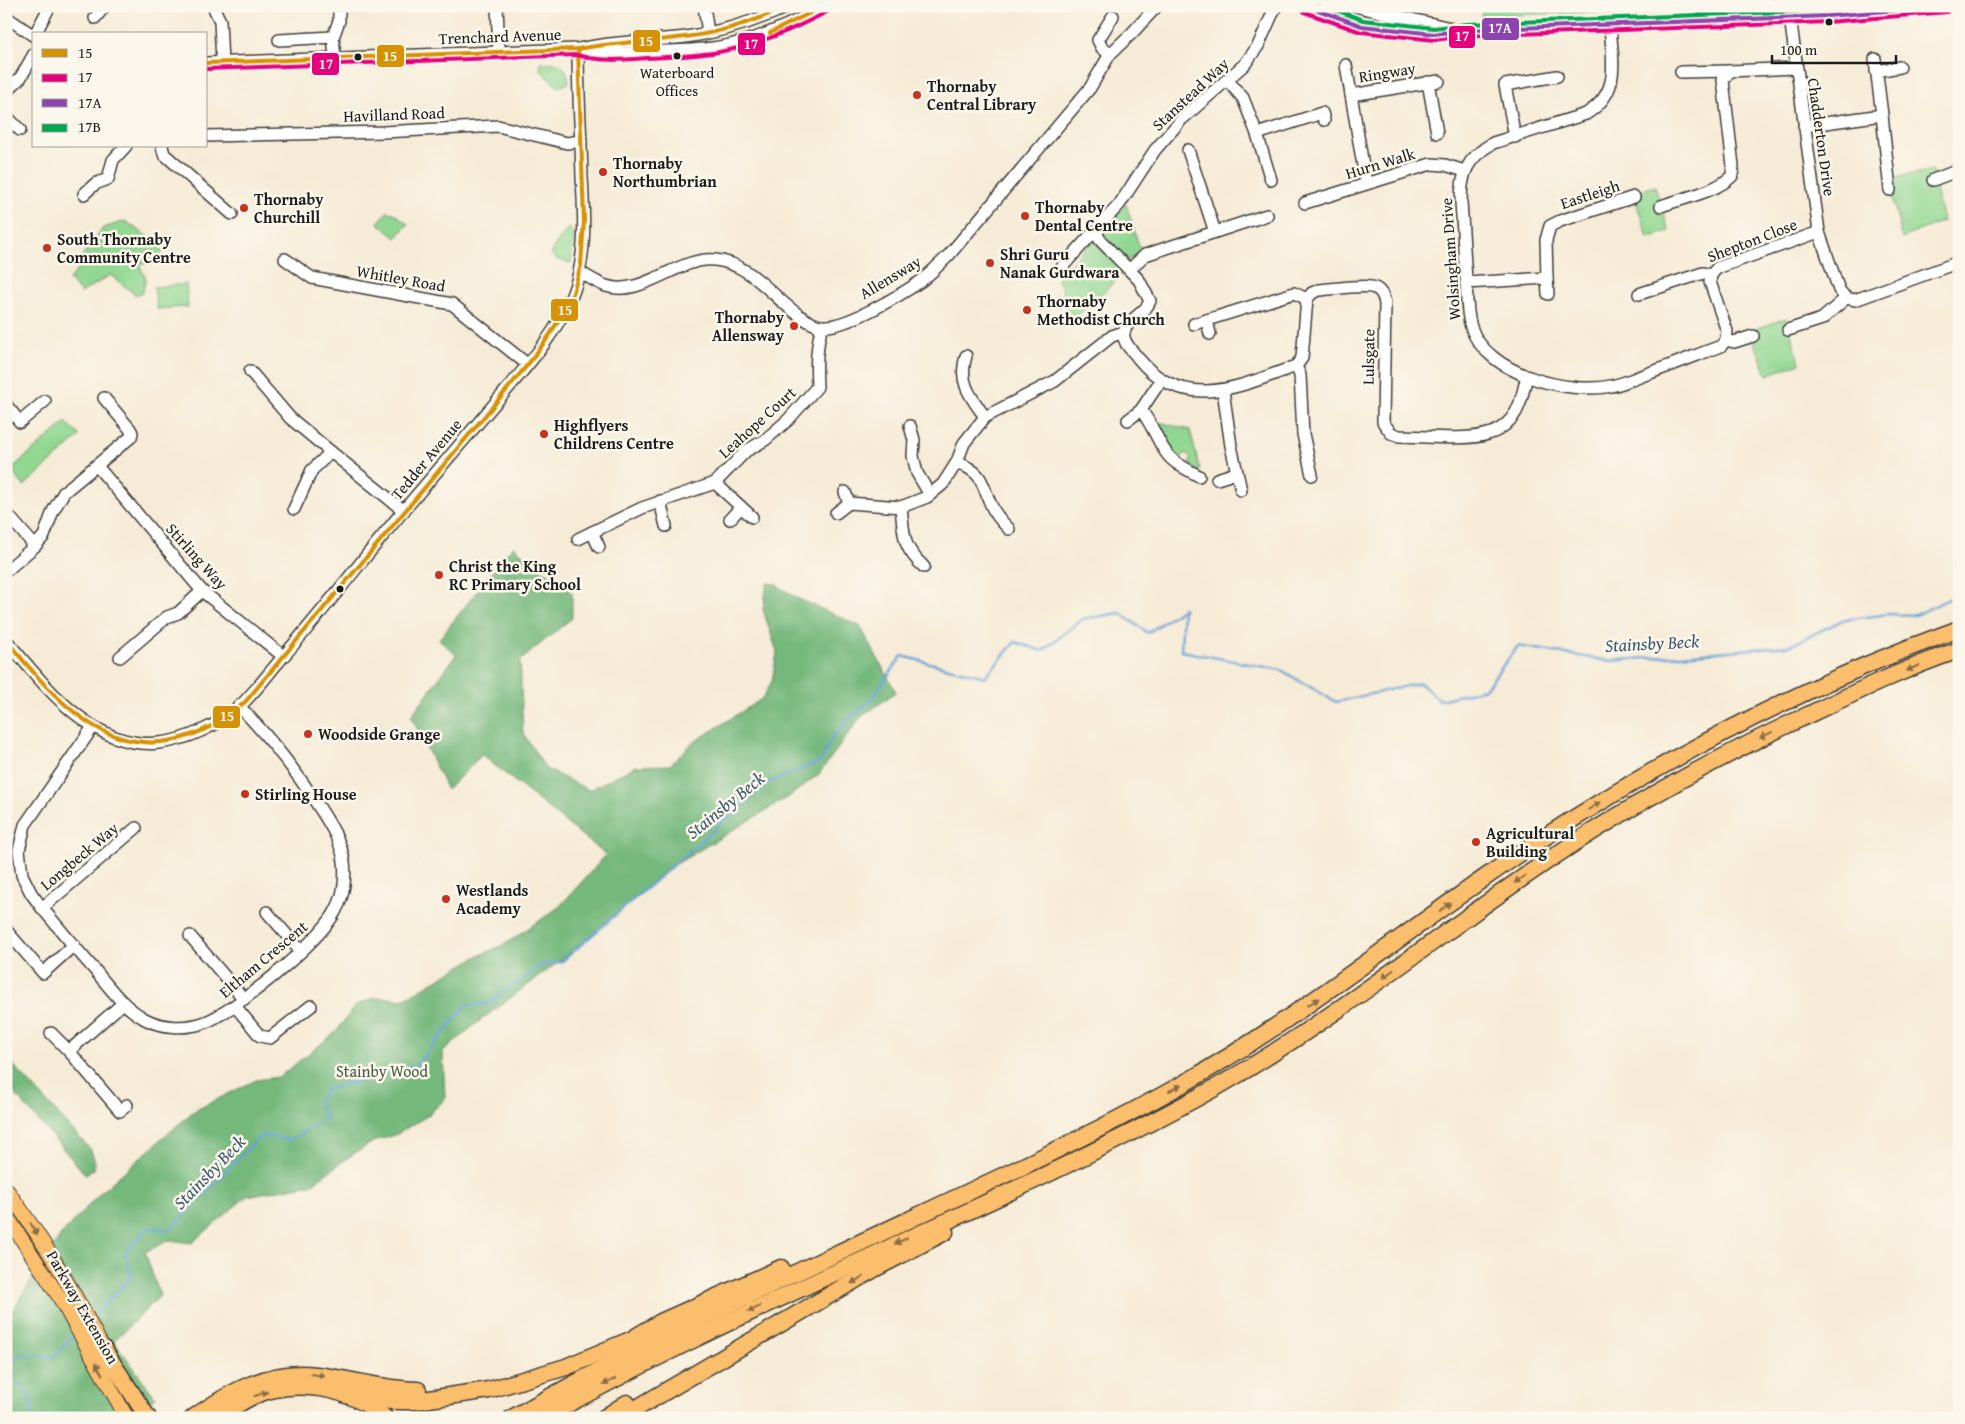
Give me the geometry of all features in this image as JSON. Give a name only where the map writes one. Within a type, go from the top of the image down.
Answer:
[{"type":"highway","points":[[512,1418],[684,1326],[1079,1140],[1181,1085],[1320,998],[1477,884],[1604,800],[1734,728],[1838,677],[1959,629]]},
{"type":"highway","points":[[543,1418],[663,1354],[1116,1140],[1213,1089],[1301,1035],[1539,866],[1641,802],[1727,754],[1853,693],[1959,650]]},
{"type":"highway","points":[[620,1418],[732,1350],[874,1269],[935,1237],[1120,1149],[1165,1124],[1213,1089]]},
{"type":"highway","points":[[637,1336],[661,1322],[1018,1160],[1132,1111]]},
{"type":"highway","points":[[346,1395],[391,1401],[445,1397],[489,1390],[566,1367],[727,1299],[768,1286]]},
{"type":"highway","points":[[97,1347],[148,1418]]},
{"type":"highway","points":[[604,1418],[660,1385],[732,1350]]},
{"type":"highway","points":[[193,1418],[210,1406],[255,1382],[294,1374],[316,1374],[401,1390],[433,1390],[474,1385],[566,1367]]},
{"type":"highway","points":[[219,1418],[235,1406],[256,1395],[282,1388],[304,1386],[327,1389],[346,1395],[363,1402],[385,1418]]},
{"type":"main road","name":"Parkway Extension","points":[[6,1189],[30,1222],[66,1294],[138,1418]]},
{"type":"main road","name":"Parkway Extension","points":[[6,1216],[66,1294]]},
{"type":"main road","name":"Parkway Extension","points":[[97,1347],[127,1418]]},
{"type":"street","points":[[37,32],[50,6]]},
{"type":"street","points":[[95,18],[105,6]]},
{"type":"street","points":[[213,6],[220,21],[222,62]]},
{"type":"street","points":[[335,58],[333,37],[339,21],[339,6]]},
{"type":"street","points":[[497,6],[499,52]]},
{"type":"street","points":[[704,6],[708,33]]},
{"type":"street","name":"Trenchard Avenue","points":[[208,63],[578,49],[600,44],[643,46],[755,21],[789,6]]},
{"type":"street","points":[[643,46],[692,50],[734,44],[773,32],[824,6]]},
{"type":"street","name":"Allensway","points":[[822,326],[833,325],[852,319],[909,289],[934,270],[986,212],[1086,92],[1102,70],[1110,54],[1157,6]]},
{"type":"street","name":"Stanstead Way","points":[[1062,267],[1090,236],[1097,234],[1099,226],[1119,205],[1155,150],[1182,119],[1206,97],[1228,81],[1245,64],[1258,46],[1276,6]]},
{"type":"street","points":[[1306,6],[1362,26],[1434,34],[1461,30],[1790,17],[1864,10],[1946,6]]},
{"type":"street","points":[[1354,6],[1461,30]]},
{"type":"street","points":[[1110,54],[1102,48],[1098,40],[1114,16]]},
{"type":"street","points":[[6,17],[32,33]]},
{"type":"street","name":"Chadderton Drive","points":[[1790,17],[1819,232],[1840,290],[1846,298]]},
{"type":"street","name":"Wolsingham Drive","points":[[1610,25],[1613,75],[1609,94],[1598,106],[1586,114],[1493,143],[1481,150],[1470,161],[1465,171],[1461,186],[1467,309],[1479,344],[1487,354],[1508,368],[1527,376],[1571,387],[1592,389],[1613,386],[1722,346],[1726,340],[1734,342],[1753,336]]},
{"type":"street","points":[[279,40],[333,37]]},
{"type":"street","name":"Tedder Avenue","points":[[8,645],[55,696],[93,727],[134,742],[157,744],[186,738],[215,724],[239,706],[318,618],[404,511],[552,334],[568,304],[580,272],[584,216],[578,49]]},
{"type":"street","points":[[6,92],[22,77],[32,58]]},
{"type":"street","points":[[1875,58],[1890,190]]},
{"type":"street","name":"Ringway","points":[[1346,65],[1366,184]]},
{"type":"street","points":[[1876,71],[1900,67]]},
{"type":"street","points":[[1681,72],[1796,68]]},
{"type":"street","points":[[1661,206],[1716,187],[1725,183],[1732,176],[1733,166],[1723,80],[1730,71]]},
{"type":"street","points":[[1515,137],[1505,85],[1557,76]]},
{"type":"street","points":[[1228,81],[1242,98],[1257,134],[1271,180]]},
{"type":"street","name":"Ringway","points":[[1351,95],[1433,82],[1437,133]]},
{"type":"street","points":[[1257,134],[1322,113],[1324,120]]},
{"type":"street","points":[[1804,126],[1882,115]]},
{"type":"street","points":[[6,116],[20,130]]},
{"type":"street","name":"Havilland Road","points":[[208,136],[383,132],[498,126],[567,143],[581,141]]},
{"type":"street","points":[[84,194],[95,184],[108,179],[113,160],[124,148]]},
{"type":"street","points":[[162,148],[164,154],[232,214]]},
{"type":"street","points":[[1188,150],[1215,232]]},
{"type":"street","name":"Hurn Walk","points":[[1305,203],[1431,164],[1445,165],[1465,171]]},
{"type":"street","points":[[1933,180],[1959,170]]},
{"type":"street","name":"Eastleigh","points":[[1548,294],[1546,240],[1550,226],[1634,197]]},
{"type":"street","points":[[1130,269],[1145,255],[1267,215]]},
{"type":"street","name":"Shepton Close","points":[[1639,294],[1702,273],[1712,275],[1717,268],[1819,232]]},
{"type":"street","points":[[1097,234],[1139,280],[1150,301],[1147,308],[1129,323],[1124,332],[1124,341],[1148,371],[1161,380],[1184,390],[1206,393],[1223,390],[1296,366],[1302,358],[1307,299]]},
{"type":"street","name":"Whitley Road","points":[[286,258],[312,278],[452,304],[527,364]]},
{"type":"street","points":[[580,272],[607,286],[617,288],[646,282],[704,260],[726,262],[749,273],[800,316],[822,326]]},
{"type":"street","points":[[1788,330],[1822,319],[1846,298],[1855,300],[1959,262]]},
{"type":"street","points":[[1712,275],[1710,282],[1728,332],[1726,340]]},
{"type":"street","points":[[1466,283],[1547,278]]},
{"type":"street","name":"Lulsgate","points":[[1194,324],[1294,294],[1307,299],[1312,293],[1319,290],[1371,286],[1384,296],[1385,304],[1383,422],[1391,433],[1398,436],[1469,437],[1488,435],[1512,418],[1519,405],[1527,376]]},
{"type":"street","points":[[1207,320],[1210,334]]},
{"type":"street","name":"Leahope Court","points":[[578,540],[642,508],[715,483],[746,451],[765,440],[788,420],[817,387],[815,361],[822,326]]},
{"type":"street","points":[[836,512],[847,497],[901,507],[916,503],[930,495],[944,484],[957,462],[964,443],[984,416],[1055,381],[1112,336],[1124,332]]},
{"type":"street","points":[[966,356],[957,369],[968,394],[984,416]]},
{"type":"street","points":[[1296,366],[1300,376],[1303,434],[1314,466]]},
{"type":"street","points":[[250,372],[290,418],[404,511]]},
{"type":"street","points":[[1128,420],[1140,410],[1161,380]]},
{"type":"street","points":[[1223,390],[1236,473],[1241,490]]},
{"type":"street","points":[[6,571],[44,536],[53,510],[64,492],[131,437],[132,433],[104,398]]},
{"type":"street","points":[[6,405],[20,422],[45,401]]},
{"type":"street","points":[[1140,410],[1150,422],[1168,455],[1182,466],[1200,476]]},
{"type":"street","points":[[910,426],[920,439],[913,456],[917,473],[930,495]]},
{"type":"street","points":[[294,509],[312,470],[331,452]]},
{"type":"street","points":[[1182,466],[1189,456]]},
{"type":"street","points":[[957,462],[972,468],[983,482],[997,517],[1009,529]]},
{"type":"street","name":"Stirling Way","points":[[97,466],[202,591],[283,656]]},
{"type":"street","points":[[1217,479],[1236,473]]},
{"type":"street","points":[[715,483],[752,517]]},
{"type":"street","points":[[660,501],[666,526]]},
{"type":"street","points":[[730,519],[741,507]]},
{"type":"street","points":[[901,507],[904,536],[912,556],[924,567]]},
{"type":"street","points":[[997,517],[1008,510]]},
{"type":"street","points":[[6,513],[35,546]]},
{"type":"street","points":[[592,532],[599,548]]},
{"type":"street","points":[[120,656],[168,617],[178,612],[202,591]]},
{"type":"street","name":"Eltham Crescent","points":[[93,727],[25,825],[19,850],[22,875],[31,893],[42,908],[123,1003],[145,1019],[167,1026],[187,1027],[218,1017],[235,1006],[301,951],[323,931],[336,912],[344,891],[344,861],[337,836],[298,774],[269,737],[239,706]]},
{"type":"street","name":"Longbeck Way","points":[[42,908],[136,828]]},
{"type":"street","points":[[267,912],[301,951]]},
{"type":"street","points":[[6,930],[43,973],[74,945]]},
{"type":"street","points":[[190,936],[244,999]]},
{"type":"street","points":[[68,1051],[123,1003]]},
{"type":"street","points":[[235,1006],[260,1036],[270,1038],[311,1006]]},
{"type":"street","points":[[51,1033],[120,1112],[127,1105]]},
{"type":"green space","points":[[1484,6],[1773,6],[1481,16]]},
{"type":"green space","points":[[540,62],[557,64],[564,67],[569,83],[558,87],[541,71]]},
{"type":"green space","points":[[1932,170],[1943,221],[1902,238],[1888,179]]},
{"type":"green space","points":[[1655,186],[1669,231],[1648,238],[1633,193]]},
{"type":"green space","points":[[1126,204],[1141,252],[1129,259],[1122,275],[1075,318],[1066,308],[1062,288],[1057,279],[1088,245],[1103,235]]},
{"type":"green space","points":[[387,212],[394,213],[408,224],[396,238],[378,223]]},
{"type":"green space","points":[[125,221],[147,236],[163,251],[156,261],[139,265],[146,278],[142,294],[136,295],[110,275],[81,293],[69,280],[79,268],[79,260],[103,228]]},
{"type":"green space","points":[[568,228],[574,233],[571,263],[558,260],[552,255],[552,249]]},
{"type":"green space","points":[[186,284],[188,307],[157,309],[154,287]]},
{"type":"green space","points":[[1786,318],[1800,363],[1767,375],[1750,331]]},
{"type":"green space","points":[[1155,421],[1190,430],[1200,470],[1197,471],[1189,464],[1191,457],[1185,453],[1179,460],[1174,457],[1155,425]]},
{"type":"green space","points":[[66,422],[80,436],[24,486],[10,470]]},
{"type":"green space","name":"Stainby Wood","points":[[513,546],[572,593],[572,618],[520,661],[523,733],[546,769],[589,790],[636,766],[670,765],[691,744],[763,698],[772,681],[777,652],[763,610],[767,583],[775,584],[797,598],[860,626],[896,692],[860,718],[819,774],[790,796],[673,866],[569,954],[477,1023],[443,1052],[445,1099],[427,1116],[397,1134],[373,1142],[356,1152],[312,1184],[247,1196],[192,1243],[169,1240],[145,1252],[160,1296],[114,1341],[155,1397],[130,1418],[6,1418],[6,1320],[61,1235],[102,1191],[194,1111],[256,1080],[279,1077],[336,1032],[355,1006],[374,998],[402,1000],[476,957],[507,943],[559,907],[606,855],[482,755],[447,790],[411,716],[456,655],[439,639]]},
{"type":"green space","points":[[6,1057],[91,1150],[95,1162],[94,1170],[85,1174],[14,1093],[12,1084],[6,1078]]},
{"type":"waterway","name":"Stainsby Beck","points":[[92,1317],[131,1277],[125,1252],[148,1228],[170,1230],[261,1135],[291,1140],[327,1118],[318,1104],[325,1090],[417,1065],[466,1005],[487,1004],[541,965],[561,962],[768,783],[821,761],[834,734],[870,701],[902,656],[985,677],[1015,642],[1042,651],[1083,619],[1120,613],[1148,633],[1183,608],[1181,651],[1281,670],[1336,702],[1420,683],[1440,700],[1485,689],[1518,646],[1609,661],[1789,646],[1843,620],[1889,614],[1916,615],[1959,594]]},
{"type":"waterway","name":"Stainsby Beck","points":[[6,1373],[22,1354],[54,1357],[74,1335]]},
{"type":"waterway","name":"Stainsby Beck","points":[[6,1377],[27,1388],[33,1418]]},
{"type":"transit line","name":"15","points":[[208,63],[578,49],[712,33],[763,17],[788,6]]},
{"type":"transit line","name":"15","points":[[770,33],[824,6]]},
{"type":"transit line","name":"17A","points":[[1307,6],[1362,26],[1434,34],[1466,30],[1828,16],[1943,6]]},
{"type":"transit line","name":"17B","points":[[1325,6],[1363,20],[1434,28],[1466,24],[1828,10],[1869,6]]},
{"type":"transit line","name":"17","points":[[208,69],[577,55],[612,60],[692,55],[719,52],[761,41],[788,31],[827,12]]},
{"type":"transit line","name":"17","points":[[1304,12],[1361,32],[1434,40],[1467,36],[1828,22],[1947,12]]},
{"type":"transit line","name":"15","points":[[6,640],[43,683],[84,720],[107,733],[132,741],[159,742],[188,736],[218,722],[246,701],[529,363],[549,336],[566,308],[573,293],[581,265],[584,221],[578,49]]},
{"type":"place","name":"Waterboard Offices","points":[[677,56]]},
{"type":"place","name":"Thornaby Central Library","points":[[917,95]]},
{"type":"place","name":"Thornaby Northumbrian","points":[[603,172]]},
{"type":"place","name":"Thornaby Churchill","points":[[244,208]]},
{"type":"place","name":"Thornaby Dental Centre","points":[[1025,216]]},
{"type":"place","name":"South Thornaby Community Centre","points":[[47,248]]},
{"type":"place","name":"Shri Guru Nanak Gurdwara","points":[[990,263]]},
{"type":"place","name":"Thornaby Methodist Church","points":[[1027,310]]},
{"type":"place","name":"Thornaby Allensway","points":[[794,326]]},
{"type":"place","name":"Highflyers Childrens Centre","points":[[544,434]]},
{"type":"place","name":"Christ the King RC Primary School","points":[[439,575]]},
{"type":"place","name":"Woodside Grange","points":[[308,734]]},
{"type":"place","name":"Stirling House","points":[[245,794]]},
{"type":"place","name":"Agricultural Building","points":[[1476,842]]},
{"type":"place","name":"Westlands Academy","points":[[446,899]]}]
